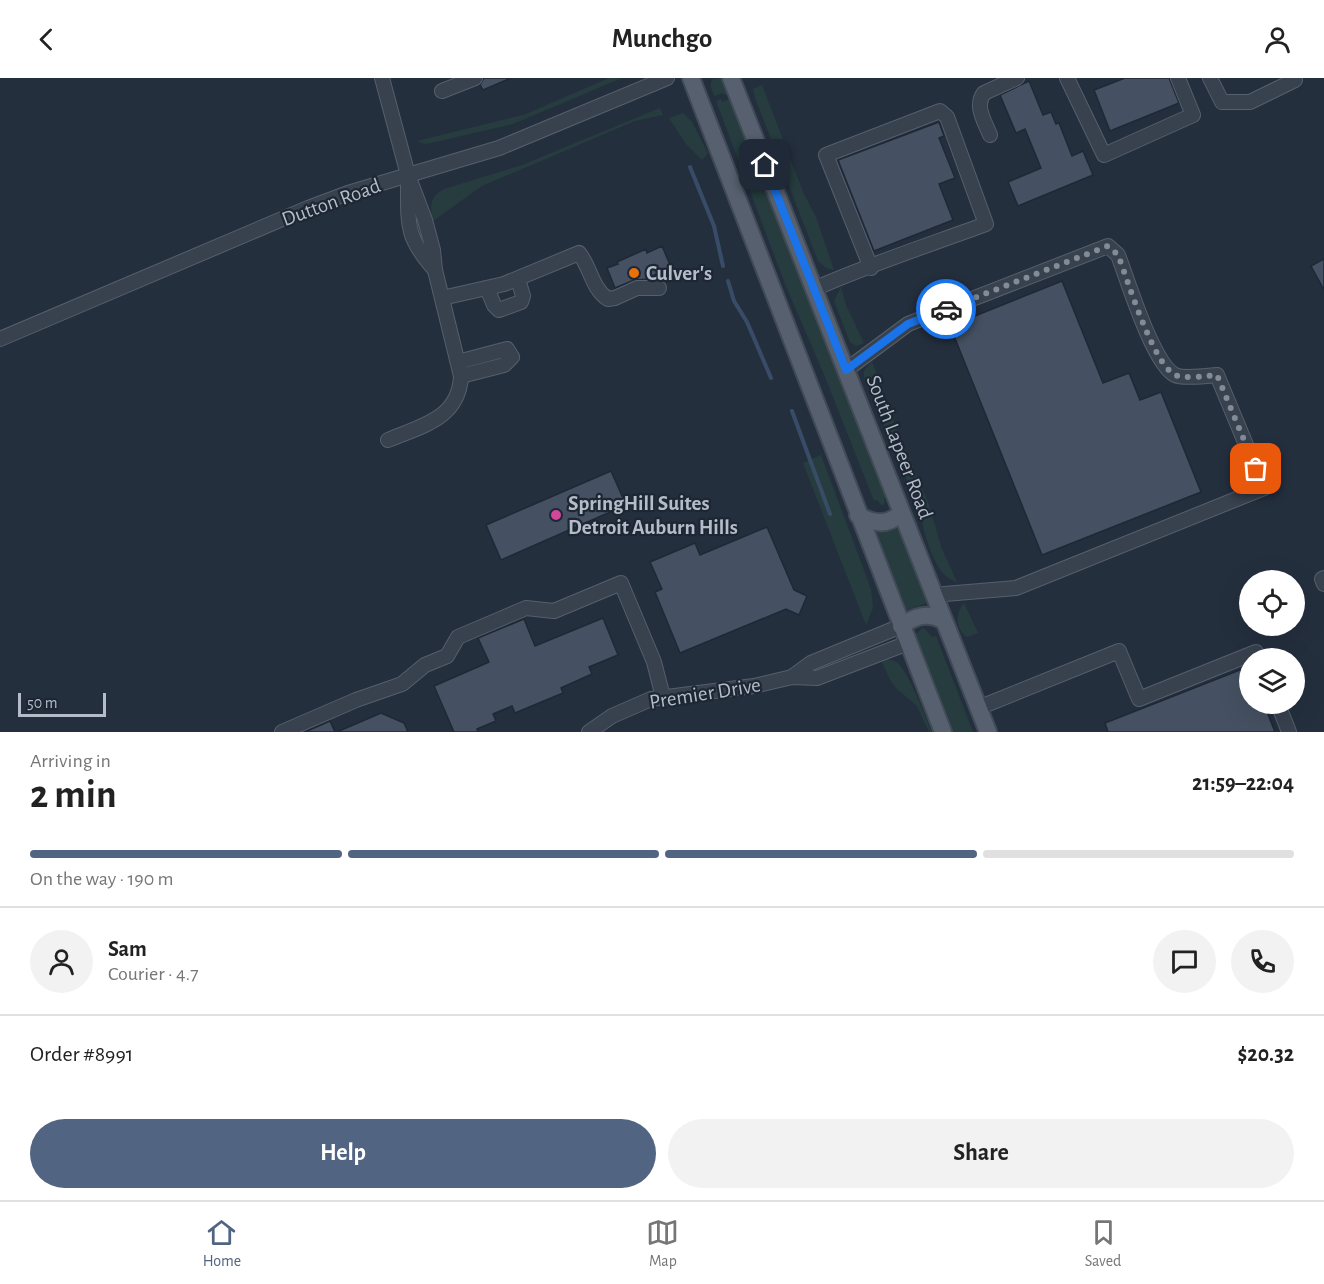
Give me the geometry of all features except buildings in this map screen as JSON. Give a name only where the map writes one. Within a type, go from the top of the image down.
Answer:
[{"type":"main road","points":[[691,78],[943,732]]},
{"type":"main road","name":"South Lapeer Road","points":[[731,78],[988,732]]},
{"type":"main road","points":[[858,515],[867,521],[883,523],[891,521],[901,513]]},
{"type":"main road","points":[[901,626],[921,616],[935,616],[943,620]]},
{"type":"street","points":[[382,78],[408,176],[408,223],[411,236],[420,254],[435,270],[460,376],[460,388],[456,399],[443,415],[388,440]]},
{"type":"street","points":[[442,92],[474,78]]},
{"type":"street","name":"Dutton Road","points":[[0,339],[308,208],[348,193],[499,148],[667,78]]},
{"type":"street","points":[[990,135],[979,105],[980,98],[984,93],[1017,78]]},
{"type":"street","points":[[1067,78],[1104,155],[1193,115],[1178,78]]},
{"type":"street","points":[[1210,78],[1222,102],[1250,102],[1295,80]]},
{"type":"street","points":[[814,289],[839,278],[871,268],[986,224],[947,117],[940,111],[826,155],[871,268]]},
{"type":"street","points":[[846,370],[908,324],[1108,246],[1118,255],[1155,351],[1164,366],[1177,376],[1217,375],[1264,488],[1016,588],[933,595]]},
{"type":"street","points":[[442,298],[518,279],[579,253],[587,262],[600,294],[608,298],[615,298],[637,288],[659,288]]},
{"type":"street","points":[[487,288],[494,305],[499,310],[521,302],[523,296],[518,279]]},
{"type":"street","points":[[458,362],[507,349],[512,357],[504,365],[460,376]]},
{"type":"street","points":[[1324,578],[1322,579],[1324,584]]},
{"type":"street","points":[[282,732],[356,700],[402,684],[425,666],[447,656],[458,637],[526,608],[554,611],[621,583],[654,662],[663,697]]},
{"type":"street","name":"Premier Drive","points":[[792,678],[811,663],[901,626]]},
{"type":"street","name":"Premier Drive","points":[[589,732],[612,716],[637,704],[663,697],[754,686],[792,678],[817,678],[908,643]]},
{"type":"street","points":[[978,708],[1119,651],[1139,699],[1239,659]]},
{"type":"street","points":[[1282,714],[1289,732]]},
{"type":"green space","points":[[609,78],[622,78],[513,124],[431,143],[425,144],[417,141],[526,114]]},
{"type":"green space","points":[[721,78],[729,94],[714,96],[711,83],[713,79]]},
{"type":"green space","points":[[762,85],[803,192],[816,217],[834,270],[826,268],[818,261],[755,98],[753,89]]},
{"type":"green space","points":[[721,99],[722,102],[730,99],[886,497],[882,506],[877,500],[874,501],[785,284],[716,101]]},
{"type":"green space","points":[[660,108],[663,115],[635,121],[482,186],[433,221],[431,211],[433,199],[444,189],[522,165]]},
{"type":"green space","points":[[683,113],[692,122],[708,153],[702,160],[686,144],[669,118]]},
{"type":"green space","points":[[841,287],[846,305],[864,343],[856,346],[850,342],[834,301]]},
{"type":"green space","points":[[872,361],[898,433],[928,502],[942,549],[957,582],[942,571],[931,552],[919,509],[864,377],[864,371]]},
{"type":"green space","points":[[821,455],[871,589],[873,608],[866,625],[803,463]]},
{"type":"green space","points":[[899,530],[927,603],[907,610],[905,610],[876,533]]},
{"type":"green space","points":[[964,603],[978,633],[967,637],[958,626],[959,612]]},
{"type":"green space","points":[[924,628],[932,637],[936,636],[973,732],[952,732],[914,636],[914,633]]},
{"type":"green space","points":[[881,659],[890,659],[900,665],[916,694],[932,732],[929,732],[917,706],[890,680]]},
{"type":"waterway","points":[[690,167],[714,226],[723,266]]},
{"type":"waterway","points":[[728,281],[734,301],[747,322],[771,378]]},
{"type":"waterway","points":[[792,411],[830,514]]},
{"type":"way so far","points":[[946,309],[1108,246],[1118,255],[1155,351],[1164,366],[1177,376],[1217,375],[1256,469]]},
{"type":"place","name":"Culver's","points":[[634,273]]},
{"type":"place","name":"SpringHill Suites Detroit Auburn Hills","points":[[556,515]]},
{"type":"route","points":[[765,165],[846,370],[908,324],[946,309]]}]
